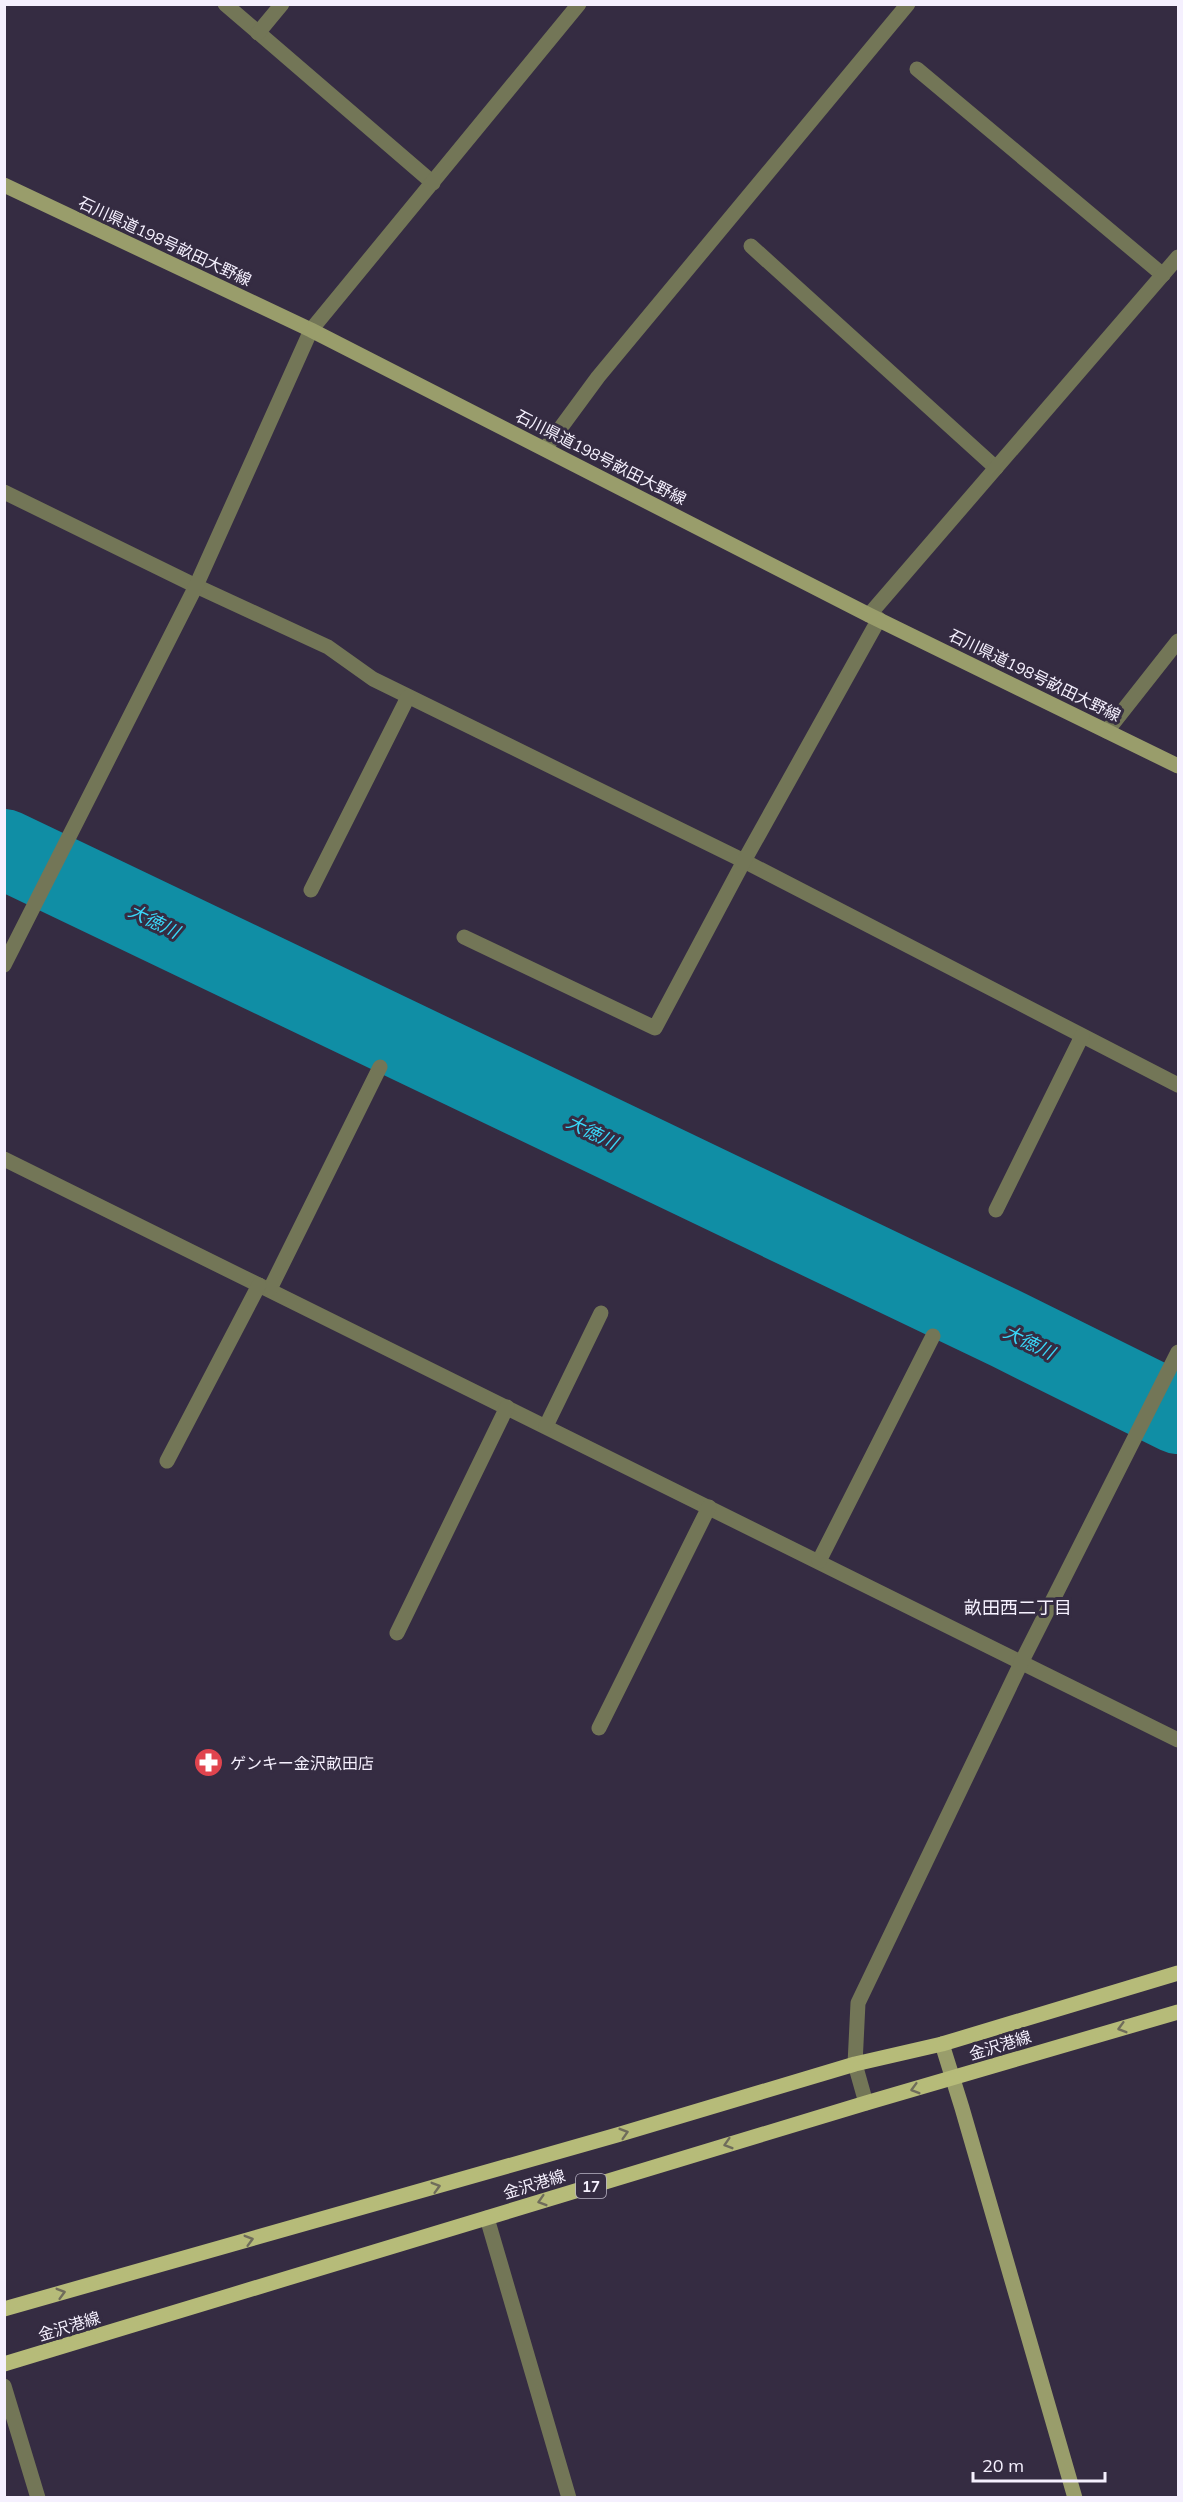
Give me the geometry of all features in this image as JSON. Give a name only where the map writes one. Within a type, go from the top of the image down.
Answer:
[{"type":"main road","name":"石川県道198号畝田大野線","points":[[4,185],[311,330],[874,617],[1179,766]]},
{"type":"main road","name":"金沢港線","points":[[4,2308],[617,2136],[855,2064],[942,2043],[1179,1973]]},
{"type":"main road","name":"金沢港線","points":[[4,2364],[866,2103],[1179,2012]]},
{"type":"main road","points":[[942,2043],[1075,2498]]},
{"type":"street","points":[[225,4],[433,183]]},
{"type":"street","points":[[258,33],[282,4]]},
{"type":"street","points":[[4,965],[196,586],[311,330],[579,4]]},
{"type":"street","points":[[545,449],[598,377],[908,4]]},
{"type":"street","points":[[917,69],[1163,275]]},
{"type":"street","points":[[751,246],[996,468]]},
{"type":"street","points":[[464,937],[655,1028],[874,617],[996,468],[1179,257]]},
{"type":"street","points":[[4,492],[196,586],[328,647],[373,679],[744,861],[1179,1085]]},
{"type":"street","points":[[1107,731],[1179,641]]},
{"type":"street","points":[[311,890],[408,697]]},
{"type":"street","points":[[996,1210],[1082,1036]]},
{"type":"street","points":[[167,1461],[264,1287],[380,1067]]},
{"type":"street","points":[[4,1159],[1179,1740]]},
{"type":"street","points":[[546,1426],[601,1313]]},
{"type":"street","points":[[819,1561],[933,1336]]},
{"type":"street","points":[[866,2103],[855,2064],[858,2003],[1022,1661],[1179,1352]]},
{"type":"street","points":[[397,1633],[507,1407]]},
{"type":"street","points":[[599,1728],[710,1507]]},
{"type":"street","points":[[487,2218],[569,2498]]},
{"type":"street","points":[[4,2386],[38,2498]]},
{"type":"waterway","name":"大徳川","points":[[4,849],[1009,1330],[1178,1414]]},
{"type":"place","name":"ゲンキー金沢畝田店","points":[[209,1763]]},
{"type":"district","name":"畝田西二丁目","points":[[1018,1607]]}]
